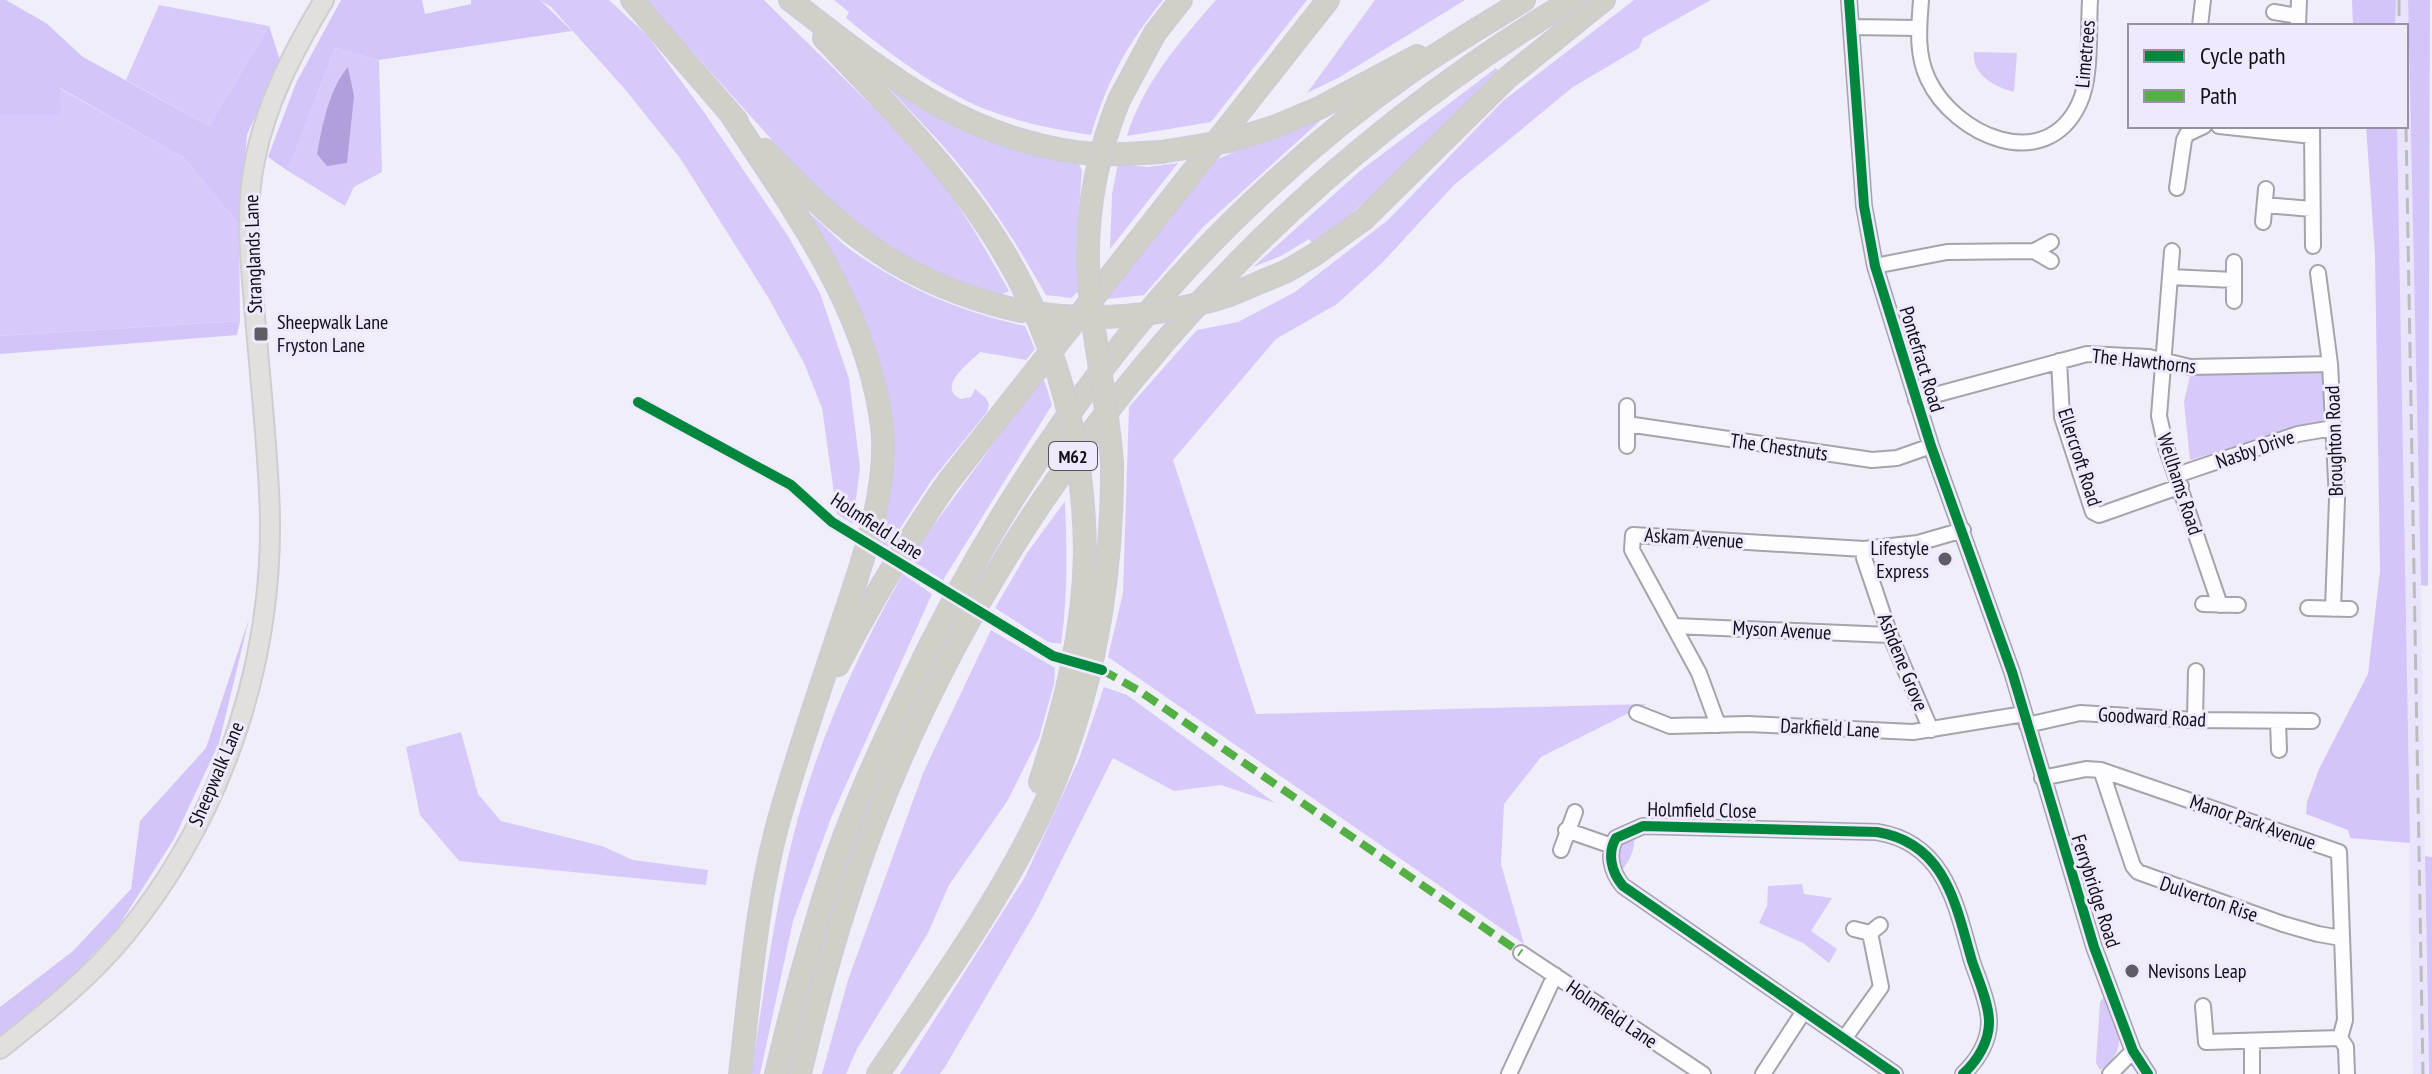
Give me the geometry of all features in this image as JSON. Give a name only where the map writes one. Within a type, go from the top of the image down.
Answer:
[{"type":"highway","points":[[632,0],[730,113],[796,183],[868,246],[940,287],[1021,311],[1073,317],[1126,317],[1179,309],[1230,295],[1287,271],[1364,219],[1507,78],[1604,0]]},
{"type":"highway","points":[[789,0],[913,92],[980,126],[1022,141],[1076,152],[1119,155],[1218,143],[1274,127],[1319,108],[1524,0]]},
{"type":"highway","points":[[789,0],[920,141],[969,199],[995,238],[1035,310],[1064,388],[1081,469],[1085,552],[1082,616],[1073,667],[1034,799]]},
{"type":"highway","points":[[877,1074],[994,899],[1032,830],[1057,773],[1092,666],[1109,554],[1112,463],[1091,296],[1088,239],[1097,168],[1119,100],[1155,33],[1181,0]]},
{"type":"highway","points":[[806,729],[868,606],[905,543],[948,482],[1328,0]]},
{"type":"highway","name":"M62","points":[[776,1074],[788,1020],[837,858],[880,749],[930,644],[978,557],[1039,459],[1104,367],[1172,284],[1274,182],[1409,73],[1524,0]]},
{"type":"highway","name":"M62","points":[[800,1074],[844,909],[901,759],[966,624],[1064,469],[1168,336],[1237,261],[1306,195],[1439,87],[1572,0]]},
{"type":"highway","points":[[730,113],[820,251],[835,281],[855,323],[867,360],[882,430],[880,476],[869,541],[806,729],[777,827],[757,926],[740,1074]]},
{"type":"highway","points":[[877,1074],[1000,869],[1054,757],[1073,708],[1101,613]]},
{"type":"main road","name":"Stranglands Lane","points":[[264,427],[251,265],[252,177],[260,137],[283,75],[324,0]]},
{"type":"main road","name":"Sheepwalk Lane","points":[[0,1049],[58,1002],[125,936],[159,888],[209,801],[249,693],[267,593],[269,495],[264,427]]},
{"type":"street","name":"Pontefract Road","points":[[1849,0],[1864,206],[1875,266],[1931,446],[1997,625],[2025,720]]},
{"type":"street","name":"Limetrees","points":[[1921,0],[1919,48],[1927,77],[1938,97],[1974,129],[1995,138],[2032,142],[2044,139],[2063,126],[2074,114],[2084,93],[2090,0]]},
{"type":"street","points":[[2200,24],[2203,0]]},
{"type":"street","points":[[2274,12],[2298,21],[2299,0]]},
{"type":"street","points":[[1851,27],[1918,28]]},
{"type":"street","points":[[2261,128],[2312,131],[2313,246]]},
{"type":"street","points":[[2177,188],[2182,130]]},
{"type":"street","points":[[2263,222],[2265,197],[2311,209]]},
{"type":"street","points":[[1875,266],[1947,252],[2034,251],[2051,242]]},
{"type":"street","points":[[2034,251],[2051,261]]},
{"type":"street","name":"Wellhams Road","points":[[2172,251],[2159,416],[2220,605]]},
{"type":"street","points":[[2234,262],[2234,301]]},
{"type":"street","name":"Broughton Road","points":[[2318,273],[2330,364],[2337,499],[2333,609]]},
{"type":"street","points":[[2170,277],[2234,280]]},
{"type":"street","name":"The Hawthorns","points":[[1916,400],[2087,354],[2164,360],[2190,367],[2330,364]]},
{"type":"street","name":"Ellercroft Road","points":[[2059,361],[2062,417],[2093,512],[2099,515],[2179,481]]},
{"type":"street","points":[[1627,406],[1627,446]]},
{"type":"street","name":"The Chestnuts","points":[[1627,424],[1872,460],[1897,458],[1931,446]]},
{"type":"street","name":"Nasby Drive","points":[[2179,481],[2311,430],[2333,428]]},
{"type":"street","name":"Askam Avenue","points":[[1718,725],[1699,673],[1632,550],[1633,535],[1864,549],[1918,543],[1963,530]]},
{"type":"street","name":"Ashdene Grove","points":[[1864,549],[1864,558],[1890,635],[1931,730]]},
{"type":"street","points":[[2203,604],[2238,605]]},
{"type":"street","points":[[2308,608],[2350,609]]},
{"type":"street","name":"Myson Avenue","points":[[1674,626],[1890,635]]},
{"type":"street","points":[[2195,720],[2196,671]]},
{"type":"street","name":"Darkfield Lane","points":[[1637,713],[1670,726],[1913,732],[2025,720]]},
{"type":"street","name":"Goodward Road","points":[[2025,720],[2080,713],[2195,720],[2312,721]]},
{"type":"street","name":"Ferrybridge Road","points":[[2025,720],[2089,932],[2133,1051],[2148,1074]]},
{"type":"street","points":[[2278,721],[2279,750]]},
{"type":"street","name":"Manor Park Avenue","points":[[2042,778],[2086,769],[2101,770],[2339,852],[2345,1020],[2340,1038],[2346,1047],[2347,1074]]},
{"type":"street","name":"Dulverton Rise","points":[[2101,770],[2133,866],[2138,872],[2283,924],[2341,938]]},
{"type":"street","points":[[1561,850],[1575,812]]},
{"type":"street","name":"Holmfield Close","points":[[1612,846],[1616,838],[1643,826],[1877,832],[1913,846],[1928,856],[1951,889],[1989,1020],[1982,1049],[1973,1065],[1963,1074]]},
{"type":"street","points":[[1566,830],[1612,846],[1612,867],[1623,886],[1895,1074]]},
{"type":"street","points":[[1844,1039],[1881,987],[1875,929],[1854,929]]},
{"type":"street","name":"Holmfield Lane","points":[[1521,953],[1703,1074]]},
{"type":"street","points":[[1509,1074],[1555,975]]},
{"type":"street","points":[[2203,1006],[2206,1042],[2340,1038]]},
{"type":"street","points":[[1763,1074],[1804,1011]]},
{"type":"street","points":[[2252,1041],[2252,1074]]},
{"type":"street","points":[[2110,1074],[2133,1051]]},
{"type":"shaded area","points":[[0,0],[6,0],[46,23],[83,57],[209,126],[269,26],[280,60],[247,135],[239,225],[184,158],[60,88],[61,115],[0,115]]},
{"type":"shaded area","points":[[341,0],[422,0],[425,14],[471,4],[471,0],[540,0],[572,31],[379,60],[335,48],[288,171],[268,157],[296,83]]},
{"type":"shaded area","points":[[540,0],[609,0],[647,35],[704,112],[788,236],[820,293],[849,379],[860,467],[853,524],[837,514],[822,408],[804,363],[768,297],[680,158],[624,88],[551,7]]},
{"type":"shaded area","points":[[646,0],[764,0],[874,109],[937,177],[966,218],[1009,291],[988,293],[946,276],[888,245],[852,220],[818,191]]},
{"type":"shaded area","points":[[834,0],[1163,0],[1120,64],[1091,135],[1015,119],[954,94],[876,42],[846,18],[849,12]]},
{"type":"shaded area","points":[[1216,0],[1307,0],[1211,122],[1127,136],[1153,80]]},
{"type":"shaded area","points":[[1375,0],[1465,0],[1338,78],[1307,93]]},
{"type":"shaded area","points":[[1634,0],[1711,0],[1643,38],[1639,48],[1573,87],[1454,185],[1382,263],[1337,304],[1276,339],[1173,460],[1256,714],[1647,704],[1541,757],[1504,804],[1501,864],[1524,944],[1108,657],[1123,593],[1129,407],[1197,330],[1238,322],[1295,292],[1388,220],[1503,101]]},
{"type":"shaded area","points":[[2352,0],[2396,0],[2395,24],[2353,24]]},
{"type":"shaded area","points":[[2395,0],[2408,0],[2419,453],[2428,1074],[2413,1074],[2397,128],[2408,128],[2408,24],[2395,24]]},
{"type":"shaded area","points":[[2408,0],[2430,0],[2428,586],[2421,585]]},
{"type":"shaded area","points":[[159,5],[269,26],[209,126],[126,80]]},
{"type":"shaded area","points":[[335,48],[379,60],[382,172],[354,187],[345,206],[288,171]]},
{"type":"shaded area","points":[[1974,52],[2017,53],[2014,92],[1999,87],[1980,73]]},
{"type":"shaded area","points":[[348,67],[354,96],[347,163],[327,166],[317,154],[321,132],[331,97]]},
{"type":"shaded area","points":[[1496,68],[1500,72],[1362,204],[1314,245],[1309,239],[1281,256],[1253,267],[1360,171]]},
{"type":"shaded area","points":[[874,74],[924,109],[966,130],[1021,149],[1078,163],[1082,170],[1076,248],[1079,291],[1071,298],[1046,295],[1006,228],[967,174]]},
{"type":"shaded area","points":[[59,88],[184,158],[239,225],[240,321],[0,336],[0,115],[60,115]]},
{"type":"shaded area","points":[[1312,119],[1320,121],[1203,227],[1144,295],[1108,299],[1110,292],[1218,159]]},
{"type":"shaded area","points":[[2366,128],[2397,128],[2410,843],[2350,838],[2348,830],[2306,814],[2319,769],[2368,674],[2380,571],[2375,255]]},
{"type":"shaded area","points":[[1178,163],[1110,249],[1112,194],[1118,164],[1148,167]]},
{"type":"shaded area","points":[[804,210],[851,250],[912,287],[978,314],[1025,326],[1035,349],[1026,360],[980,352],[962,369],[953,382],[954,394],[961,399],[971,397],[975,389],[986,398],[989,405],[987,412],[931,481],[888,547],[875,539],[887,435]]},
{"type":"shaded area","points":[[240,321],[237,335],[0,354],[0,336]]},
{"type":"shaded area","points":[[2325,370],[2326,417],[2323,421],[2190,460],[2184,402],[2191,371]]},
{"type":"shaded area","points":[[1043,376],[1052,405],[943,580],[909,559]]},
{"type":"shaded area","points":[[1065,501],[1065,608],[1061,644],[1048,642],[995,608],[1027,553]]},
{"type":"shaded area","points":[[903,574],[932,594],[831,818],[793,921],[760,1074],[751,1074],[781,893],[804,799],[840,700]]},
{"type":"shaded area","points":[[249,619],[219,743],[174,839],[116,930],[43,1006],[0,1038],[0,1007],[73,951],[131,889],[140,821],[206,748]]},
{"type":"shaded area","points":[[991,630],[1055,668],[1054,684],[1039,738],[1008,800],[949,885],[928,933],[857,1049],[846,1074],[822,1074],[848,980],[923,773]]},
{"type":"shaded area","points":[[1104,687],[1127,695],[1275,803],[1221,785],[1174,791],[1113,758],[1035,913],[945,1067],[940,1074],[900,1074],[1025,877],[1079,759]]},
{"type":"shaded area","points":[[461,732],[478,794],[501,821],[602,846],[633,860],[708,870],[706,885],[459,861],[420,815],[406,747]]},
{"type":"shaded area","points":[[1634,833],[1632,854],[1620,873],[1617,848],[1624,838]]},
{"type":"shaded area","points":[[2425,856],[2432,857],[2432,1074],[2429,1074]]},
{"type":"shaded area","points":[[1802,884],[1804,894],[1832,898],[1811,931],[1837,949],[1829,963],[1803,943],[1759,923],[1767,906],[1768,886]]},
{"type":"shaded area","points":[[2106,995],[2117,1026],[2119,1045],[2110,1062],[2100,1070],[2096,1063],[2100,1002]]},
{"type":"railway","points":[[2399,0],[2399,24]]},
{"type":"railway","points":[[2406,128],[2423,1074]]},
{"type":"marked path","points":[[1102,670],[1138,690],[1521,953]]},
{"type":"cycle path","points":[[1849,0],[1864,206],[1875,266],[1931,446],[2012,672],[2094,947],[2133,1051],[2148,1074]]},
{"type":"cycle path","points":[[638,402],[791,485],[832,522],[1053,656],[1102,670]]},
{"type":"cycle path","points":[[1895,1074],[1623,886],[1612,862],[1616,838],[1643,826],[1877,832],[1900,838],[1919,849],[1933,863],[1953,899],[1987,1005],[1989,1028],[1985,1043],[1963,1074]]},
{"type":"place","name":"Sheepwalk Lane Fryston Lane","points":[[261,334]]},
{"type":"place","name":"Lifestyle Express","points":[[1945,559]]},
{"type":"place","name":"Nevisons Leap","points":[[2132,971]]}]
